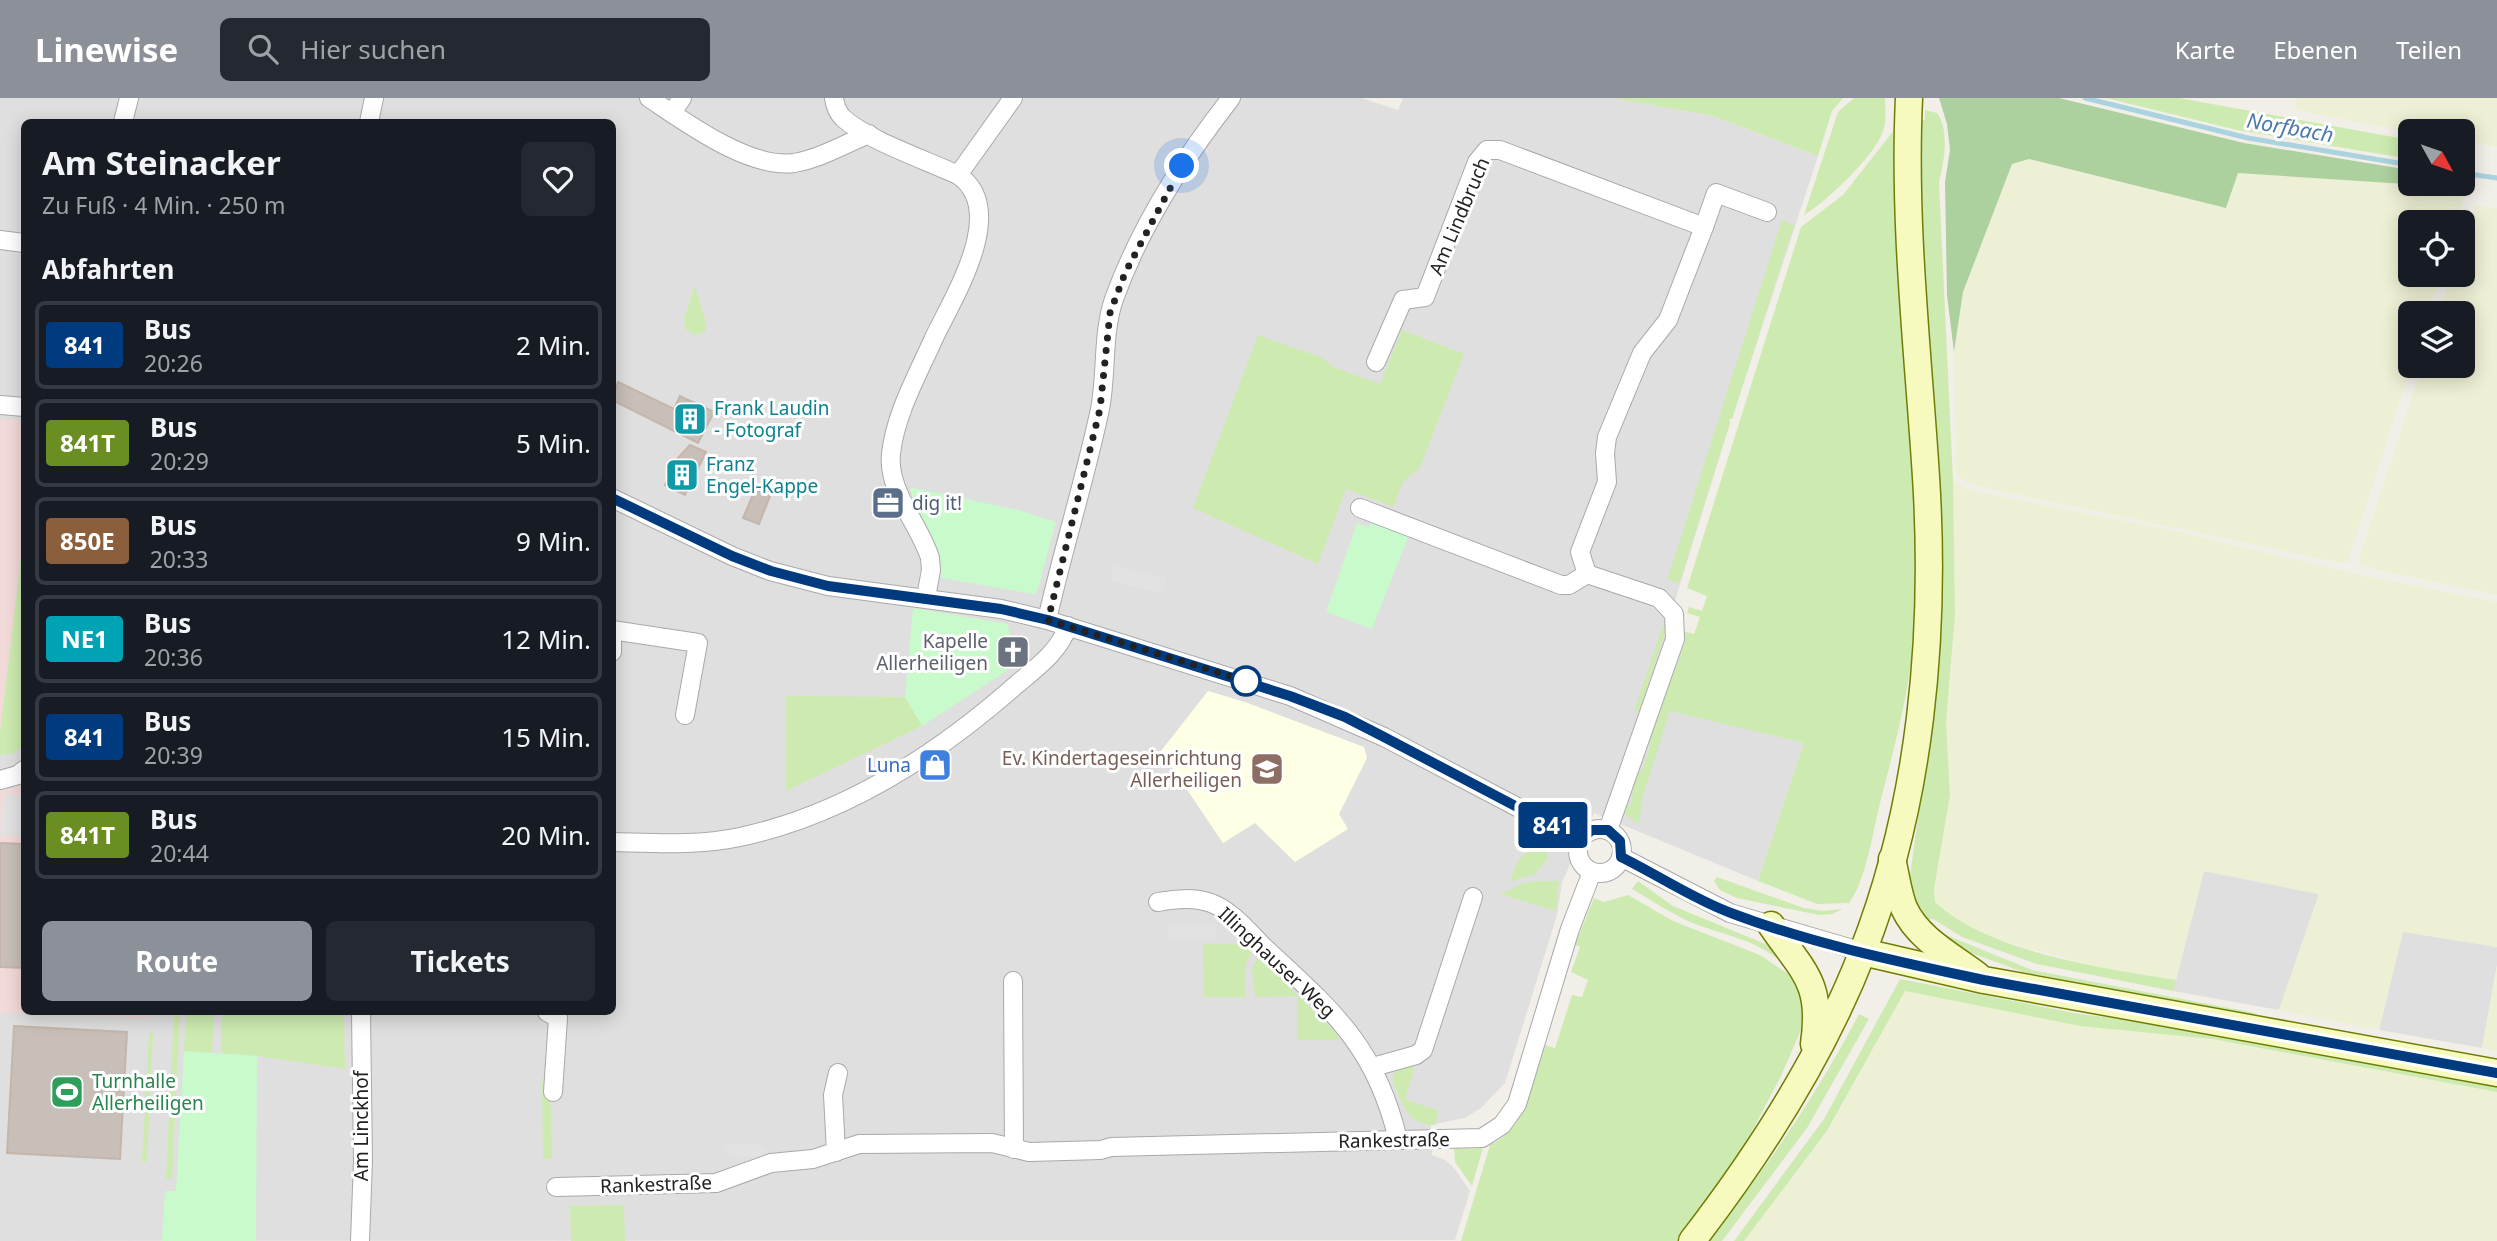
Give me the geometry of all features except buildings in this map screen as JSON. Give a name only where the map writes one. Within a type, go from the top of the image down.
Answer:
[{"type":"main road","points":[[1692,1241],[1748,1164],[1811,1060],[1863,952],[1892,859],[1908,787],[1920,710],[1928,583],[1926,477],[1907,200],[1908,109]]},
{"type":"main road","points":[[1892,859],[1905,908],[1918,928],[1931,942],[1984,980]]},
{"type":"main road","points":[[1771,925],[1811,982],[1816,1012],[1811,1060]]},
{"type":"main road","points":[[1863,952],[1984,980],[2497,1073]]},
{"type":"street","points":[[124,119],[129,98]]},
{"type":"street","points":[[370,119],[374,98]]},
{"type":"street","points":[[649,98],[742,153],[774,163],[800,162],[869,134]]},
{"type":"street","points":[[672,113],[682,98]]},
{"type":"street","points":[[834,98],[837,111],[842,117],[869,134],[958,175],[969,184],[977,200],[978,228],[974,251],[898,422],[890,458],[899,492],[930,558],[931,570],[926,597]]},
{"type":"street","points":[[958,175],[1013,98]]},
{"type":"street","points":[[1048,620],[1100,409],[1108,326],[1114,299],[1165,196],[1200,139],[1231,98]]},
{"type":"street","name":"Am Lindbruch","points":[[1376,362],[1403,300],[1425,297],[1477,162],[1487,150],[1500,150],[1704,227]]},
{"type":"street","points":[[1587,574],[1580,552],[1607,482],[1605,453],[1608,437],[1642,354],[1668,320],[1716,193],[1767,212]]},
{"type":"street","points":[[0,240],[21,243]]},
{"type":"street","points":[[0,405],[21,407]]},
{"type":"street","points":[[616,500],[732,556],[771,571],[828,586],[1001,609],[1048,620],[1248,682],[1345,717],[1580,840]]},
{"type":"street","points":[[1360,508],[1561,585],[1569,585],[1587,574],[1659,598],[1674,614],[1675,639],[1608,830]]},
{"type":"street","points":[[616,842],[683,843],[737,838],[789,824],[825,808],[914,762],[971,725],[1046,659],[1063,641],[1068,626]]},
{"type":"street","points":[[616,631],[698,643],[685,715]]},
{"type":"street","points":[[0,780],[21,772]]},
{"type":"street","points":[[1592,830],[1608,830],[1620,841],[1621,857],[1612,870],[1592,872],[1580,862],[1577,846],[1592,830]]},
{"type":"street","points":[[1621,857],[1730,913],[1863,952]]},
{"type":"street","name":"Rankestraße","points":[[556,1187],[716,1183],[771,1163],[813,1159],[859,1144],[992,1143],[1029,1152],[1101,1150],[1111,1147],[1482,1138],[1502,1125],[1512,1113],[1570,929],[1592,872]]},
{"type":"street","points":[[1373,1067],[1416,1055],[1423,1050],[1473,897]]},
{"type":"street","name":"Illinghauser Weg","points":[[1158,902],[1197,899],[1213,903],[1227,912],[1336,1016],[1373,1067],[1393,1117],[1398,1140]]},
{"type":"street","points":[[1013,981],[1014,1149]]},
{"type":"street","name":"Am Linckhof","points":[[360,1015],[363,1161],[360,1241]]},
{"type":"street","points":[[552,1015],[558,1018],[553,1092]]},
{"type":"street","points":[[836,1152],[833,1095],[838,1073]]},
{"type":"shaded area","points":[[0,98],[1362,98],[1398,110],[1403,98],[1612,98],[1713,116],[1818,156],[1732,419],[1729,419],[1730,423],[1665,633],[1662,708],[1804,743],[1758,881],[1594,813],[1562,882],[1557,915],[1505,1083],[1481,1108],[1465,1118],[1431,1125],[1432,1155],[1445,1160],[1454,1168],[1470,1191],[1455,1240],[0,1241]]},
{"type":"shaded area","points":[[2297,98],[2497,98],[2497,147],[2475,143],[2475,119],[2398,119],[2398,130],[2294,110]]},
{"type":"shaded area","points":[[2028,159],[2225,208],[2238,173],[2398,183],[2398,196],[2465,196],[2461,210],[2398,210],[2398,287],[2437,287],[2432,301],[2398,301],[2398,378],[2407,378],[2348,562],[2341,563],[1977,486],[1960,478],[1956,472],[1954,352],[1963,292],[2011,164]]},
{"type":"shaded area","points":[[2475,205],[2497,208],[2497,595],[2370,568],[2358,562],[2418,378],[2475,378],[2475,301],[2443,301],[2447,287],[2475,287]]},
{"type":"shaded area","points":[[0,419],[21,421],[21,558],[0,733]]},
{"type":"shaded area","points":[[1953,480],[1968,490],[2170,530],[2351,573],[2497,602],[2497,947],[2403,932],[2379,1030],[2279,1010],[2319,894],[2204,871],[2176,980],[2097,967],[2000,940],[1953,919],[1935,902],[1934,889],[1950,795],[1946,722],[1955,614]]},
{"type":"shaded area","points":[[1114,565],[1166,578],[1163,594],[1110,580]]},
{"type":"shaded area","name":"Ev. Kindertageseinrichtung Allerheiligen","points":[[1208,691],[1245,702],[1364,747],[1367,758],[1339,814],[1348,829],[1295,862],[1255,823],[1223,843],[1161,751]]},
{"type":"shaded area","points":[[21,786],[21,1014],[0,1013],[0,791]]},
{"type":"shaded area","points":[[4,794],[21,795],[21,836],[0,835]]},
{"type":"shaded area","points":[[2204,871],[2319,894],[2279,1010],[2173,991]]},
{"type":"shaded area","points":[[1168,924],[1216,924],[1216,940],[1168,940]]},
{"type":"shaded area","points":[[2403,931],[2497,947],[2497,965],[2482,1048],[2379,1030]]},
{"type":"shaded area","points":[[2497,965],[2497,1051],[2482,1048]]},
{"type":"shaded area","points":[[1905,991],[2080,1026],[2212,1039],[2497,1092],[2497,1241],[1744,1241],[1828,1131]]},
{"type":"shaded area","points":[[60,1015],[150,1015],[149,1018]]},
{"type":"shaded area","points":[[761,1144],[771,1156],[730,1157],[723,1145]]},
{"type":"green space","points":[[1612,98],[1843,98],[1832,111],[1818,156],[1713,116]]},
{"type":"green space","points":[[1854,98],[1885,98],[1883,131],[1871,153],[1849,177],[1804,215],[1838,112]]},
{"type":"green space","points":[[1939,98],[2059,98],[2244,143],[2398,168],[2398,183],[2238,173],[2226,208],[2029,159],[2012,164],[1963,292],[1954,352],[1947,295],[1945,182],[1950,150],[1947,124]]},
{"type":"green space","points":[[2106,98],[2179,98],[2398,138],[2398,157],[2237,130]]},
{"type":"green space","points":[[1925,110],[1937,113],[1945,137],[1939,182],[1953,480],[1955,614],[1946,722],[1950,795],[1934,889],[1935,902],[1958,920],[2016,946],[2049,956],[2176,980],[2173,991],[2037,964],[1962,937],[1933,919],[1921,920],[1909,882],[1923,783],[1920,191],[1921,120],[1925,120]]},
{"type":"green space","points":[[1894,130],[1917,526],[1913,649],[1902,715],[1860,882],[1849,903],[1817,904],[1758,881],[1804,743],[1670,711],[1643,796],[1639,824],[1623,813],[1625,805],[1630,807],[1637,770],[1642,771],[1651,742],[1646,741],[1662,708],[1657,707],[1670,666],[1676,667],[1685,641],[1680,638],[1682,631],[1694,634],[1700,617],[1687,613],[1689,607],[1702,611],[1707,596],[1687,588],[1801,227],[1843,195]]},
{"type":"green space","points":[[1782,220],[1794,225],[1732,419],[1729,419],[1730,423],[1679,584],[1667,579]]},
{"type":"green space","points":[[695,286],[706,322],[706,331],[695,335],[685,329],[684,318]]},
{"type":"green space","points":[[1402,330],[1464,354],[1419,470],[1405,481],[1394,507],[1346,489],[1318,564],[1193,508],[1258,335],[1323,358],[1331,366],[1380,384]]},
{"type":"green space","points":[[910,489],[1018,510],[1056,522],[1037,592],[1034,594],[941,578],[938,553],[914,501]]},
{"type":"green space","points":[[1372,520],[1409,535],[1372,629],[1326,612],[1357,523],[1369,527]]},
{"type":"green space","points":[[21,558],[21,747],[15,753],[0,755],[0,733]]},
{"type":"green space","points":[[913,608],[1008,624],[1011,645],[999,664],[1008,670],[922,726],[905,697]]},
{"type":"green space","points":[[1663,625],[1667,627],[1639,712],[1634,711]]},
{"type":"green space","points":[[786,696],[905,697],[922,726],[786,791]]},
{"type":"green space","points":[[1544,845],[1548,858],[1535,874],[1512,881],[1514,868],[1522,857],[1532,849]]},
{"type":"green space","points":[[1717,877],[1804,908],[1823,911],[1843,909],[1832,914],[1819,915],[1737,898],[1720,890],[1714,881]]},
{"type":"green space","points":[[1559,881],[1556,911],[1500,894],[1524,883]]},
{"type":"green space","points":[[1638,881],[1673,906],[1775,948],[1785,966],[1753,944],[1690,922],[1668,911],[1632,889]]},
{"type":"green space","points":[[1628,895],[1673,921],[1760,955],[1791,976],[1797,974],[1805,1010],[1801,1030],[1781,1076],[1741,1152],[1677,1241],[1461,1241],[1490,1145],[1513,1128],[1527,1102],[1545,1045],[1555,1048],[1572,995],[1582,997],[1588,980],[1571,972],[1580,947],[1575,945],[1594,898],[1604,902]]},
{"type":"green space","points":[[1941,933],[2032,970],[2255,1013],[2254,1017],[2023,972],[1963,950]]},
{"type":"green space","points":[[1203,944],[1245,944],[1252,952],[1246,964],[1245,997],[1204,997]]},
{"type":"green space","points":[[1258,956],[1336,1033],[1339,1040],[1297,1040],[1297,996],[1255,997],[1252,969]]},
{"type":"green space","points":[[1900,979],[2080,1014],[2215,1030],[2497,1084],[2497,1092],[2212,1039],[2080,1026],[1905,991],[1827,1131],[1744,1241],[1734,1241],[1824,1119]]},
{"type":"green space","points":[[1859,1014],[1869,1019],[1807,1128],[1722,1241],[1708,1241],[1789,1131]]},
{"type":"green space","points":[[174,1015],[180,1015],[172,1179],[166,1179]]},
{"type":"green space","points":[[186,1015],[214,1015],[212,1053],[184,1051]]},
{"type":"green space","points":[[222,1015],[344,1015],[345,1069],[221,1053]]},
{"type":"green space","points":[[149,1033],[153,1033],[147,1162],[142,1162]]},
{"type":"green space","points":[[184,1051],[257,1056],[256,1241],[162,1241],[165,1191],[176,1191]]},
{"type":"green space","points":[[1412,1065],[1414,1071],[1405,1099],[1439,1111],[1435,1125],[1425,1124],[1411,1117],[1392,1079],[1397,1069]]},
{"type":"green space","points":[[542,1081],[550,1082],[552,1159],[543,1159]]},
{"type":"green space","points":[[1483,1148],[1472,1186],[1455,1162],[1454,1149]]},
{"type":"green space","points":[[624,1205],[625,1241],[571,1241],[570,1206]]},
{"type":"waterway","name":"Norfbach","points":[[2085,98],[2248,138],[2398,163]]},
{"type":"waterway","name":"Norfbach","points":[[2475,175],[2497,178]]},
{"type":"bus line","name":"841","points":[[616,500],[732,556],[801,580],[868,592],[961,602],[1048,620],[1313,704],[1345,717],[1580,840],[1584,834],[1596,828],[1613,832],[1622,846],[1621,857],[1730,913],[1910,964],[1984,980],[2497,1073]]},
{"type":"place","name":"Frank Laudin - Fotograf","points":[[690,419]]},
{"type":"place","name":"Franz Engel-Kappe","points":[[682,475]]},
{"type":"place","name":"dig it!","points":[[888,503]]},
{"type":"place","name":"Kapelle Allerheiligen","points":[[1013,652]]},
{"type":"place","name":"Luna","points":[[935,765]]},
{"type":"place","name":"Ev. Kindertageseinrichtung Allerheiligen","points":[[1267,769]]},
{"type":"place","name":"Turnhalle Allerheiligen","points":[[67,1092]]},
{"type":"route","points":[[1182,166],[1144,234],[1114,299],[1108,326],[1100,409],[1048,620],[1248,682],[1246,681]]}]
